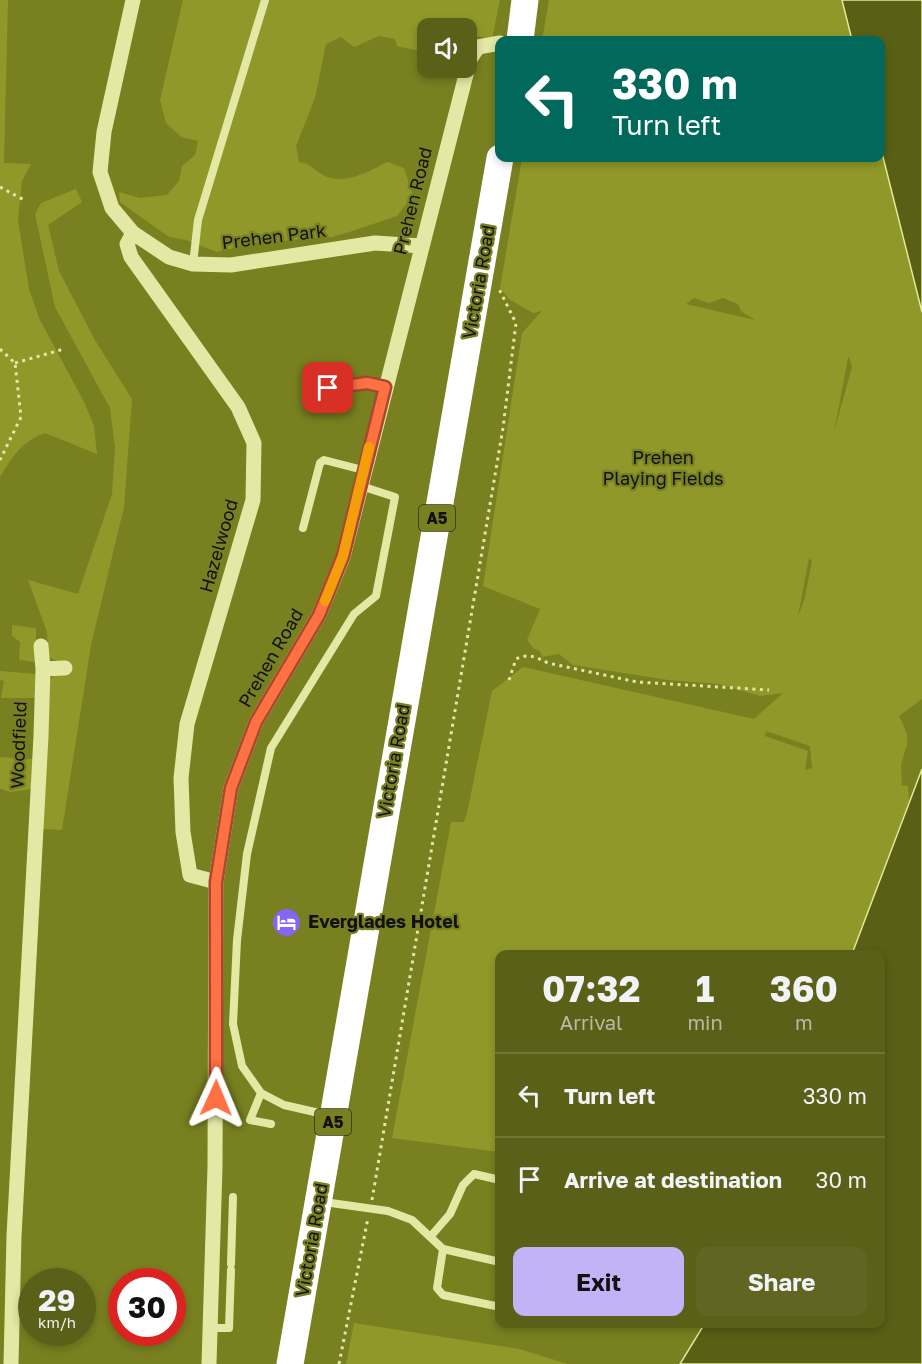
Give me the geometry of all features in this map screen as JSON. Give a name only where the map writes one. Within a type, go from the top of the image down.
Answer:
[{"type":"highway","points":[[520,36],[525,0]]},
{"type":"highway","name":"Victoria Road","points":[[290,1364],[499,162]]},
{"type":"street","name":"Prehen Park","points":[[132,0],[104,132],[100,172],[112,208],[133,233],[169,257],[193,264],[231,265],[375,243],[422,246]]},
{"type":"street","name":"Prehen Road","points":[[209,1364],[214,1210],[216,882],[231,788],[256,722],[319,615],[343,556],[363,470],[470,59],[478,46],[495,44]]},
{"type":"street","name":"Hazelwood","points":[[133,233],[127,244],[131,256],[238,406],[254,443],[253,500],[187,724],[181,778],[183,832],[190,875],[216,882]]},
{"type":"street","name":"Woodfield","points":[[11,1364],[15,1225],[43,669],[41,646]]},
{"type":"street","points":[[43,669],[65,669]]},
{"type":"lane","points":[[193,264],[198,220],[265,0]]},
{"type":"lane","points":[[327,377],[330,397]]},
{"type":"lane","points":[[328,388],[367,383],[385,387]]},
{"type":"lane","points":[[303,528],[320,463],[324,460],[363,470]]},
{"type":"lane","points":[[334,1117],[284,1105],[261,1093],[242,1066],[233,1024],[237,940],[247,854],[272,748],[354,614],[376,596],[395,497],[359,486]]},
{"type":"lane","points":[[261,1093],[250,1120],[271,1124]]},
{"type":"lane","points":[[431,1236],[450,1214],[463,1185],[474,1174],[495,1179]]},
{"type":"lane","points":[[211,1328],[229,1329],[233,1197]]},
{"type":"lane","points":[[318,1201],[370,1208],[412,1220],[443,1248],[495,1261]]},
{"type":"lane","points":[[214,1210],[233,1210]]},
{"type":"lane","points":[[443,1248],[436,1278],[437,1288],[443,1295],[495,1306]]},
{"type":"lane","points":[[213,1251],[231,1252]]},
{"type":"lane","points":[[212,1288],[230,1289]]},
{"type":"path","points":[[0,187],[26,201]]},
{"type":"path","points":[[339,1364],[370,1208],[503,428],[516,322],[506,299],[498,288],[500,276]]},
{"type":"path","points":[[0,349],[15,363],[21,417],[0,460]]},
{"type":"path","points":[[15,363],[64,349]]},
{"type":"path","points":[[509,680],[516,658],[524,655],[536,657],[548,663],[637,682],[769,690]]},
{"type":"green space","points":[[0,0],[8,0],[4,163],[31,164],[22,181],[18,220],[29,289],[39,318],[84,402],[94,426],[97,454],[45,433],[24,445],[0,477]]},
{"type":"green space","points":[[183,0],[500,0],[492,39],[477,36],[477,18],[417,18],[416,50],[397,46],[395,39],[379,36],[354,47],[341,37],[326,44],[315,98],[296,146],[299,162],[309,165],[323,175],[339,179],[356,176],[387,162],[404,168],[413,196],[397,216],[346,233],[332,237],[255,243],[217,252],[186,240],[169,237],[120,202],[119,192],[140,198],[167,195],[179,181],[182,166],[195,155],[198,141],[181,137],[166,123],[160,100]]},
{"type":"green space","points":[[549,0],[842,0],[851,36],[543,36]]},
{"type":"green space","name":"Prehen Playing Fields","points":[[521,162],[884,162],[922,312],[922,699],[899,716],[907,738],[901,764],[901,785],[908,786],[909,801],[853,950],[495,950],[495,1151],[392,1138],[451,822],[464,822],[467,813],[492,691],[523,667],[754,719],[783,693],[760,696],[719,684],[668,680],[573,665],[559,654],[542,657],[540,651],[534,649],[527,640],[540,609],[483,586],[522,333],[542,311],[533,313],[509,299],[500,288]],"holes":[[[694,298],[709,303],[723,298],[738,304],[741,311],[755,320],[686,304]],[[848,358],[852,367],[834,432]],[[809,558],[812,561],[804,601],[798,616]],[[766,731],[810,746],[812,768],[805,770],[808,751],[765,736]]]},
{"type":"green space","points":[[76,189],[82,202],[48,225],[59,271],[96,342],[132,399],[124,507],[91,645],[62,830],[41,829],[49,680],[69,665],[52,659],[48,655],[47,632],[28,580],[78,594],[112,494],[115,448],[110,408],[55,307],[35,214],[41,203]]},
{"type":"green space","points":[[12,625],[36,628],[36,662],[19,660],[20,642],[12,636]]},
{"type":"green space","points":[[0,671],[36,674],[36,698],[1,698],[4,681],[0,680]]},
{"type":"green space","points":[[0,757],[32,759],[31,789],[11,792],[0,789]]},
{"type":"green space","points":[[354,1323],[519,1349],[568,1364],[346,1364]]},
{"type":"shaded area","points":[[842,0],[922,0],[922,312],[884,162],[885,36],[851,36]]},
{"type":"shaded area","points":[[922,769],[922,1364],[680,1364],[702,1328],[885,1328],[885,950],[854,950]]},
{"type":"slow traffic","points":[[325,601],[343,556],[369,447]]},
{"type":"place","name":"Everglades Hotel","points":[[287,922]]},
{"type":"route","points":[[216,1098],[216,882],[231,788],[256,722],[319,615],[343,556],[385,387],[356,383],[328,388]]}]
